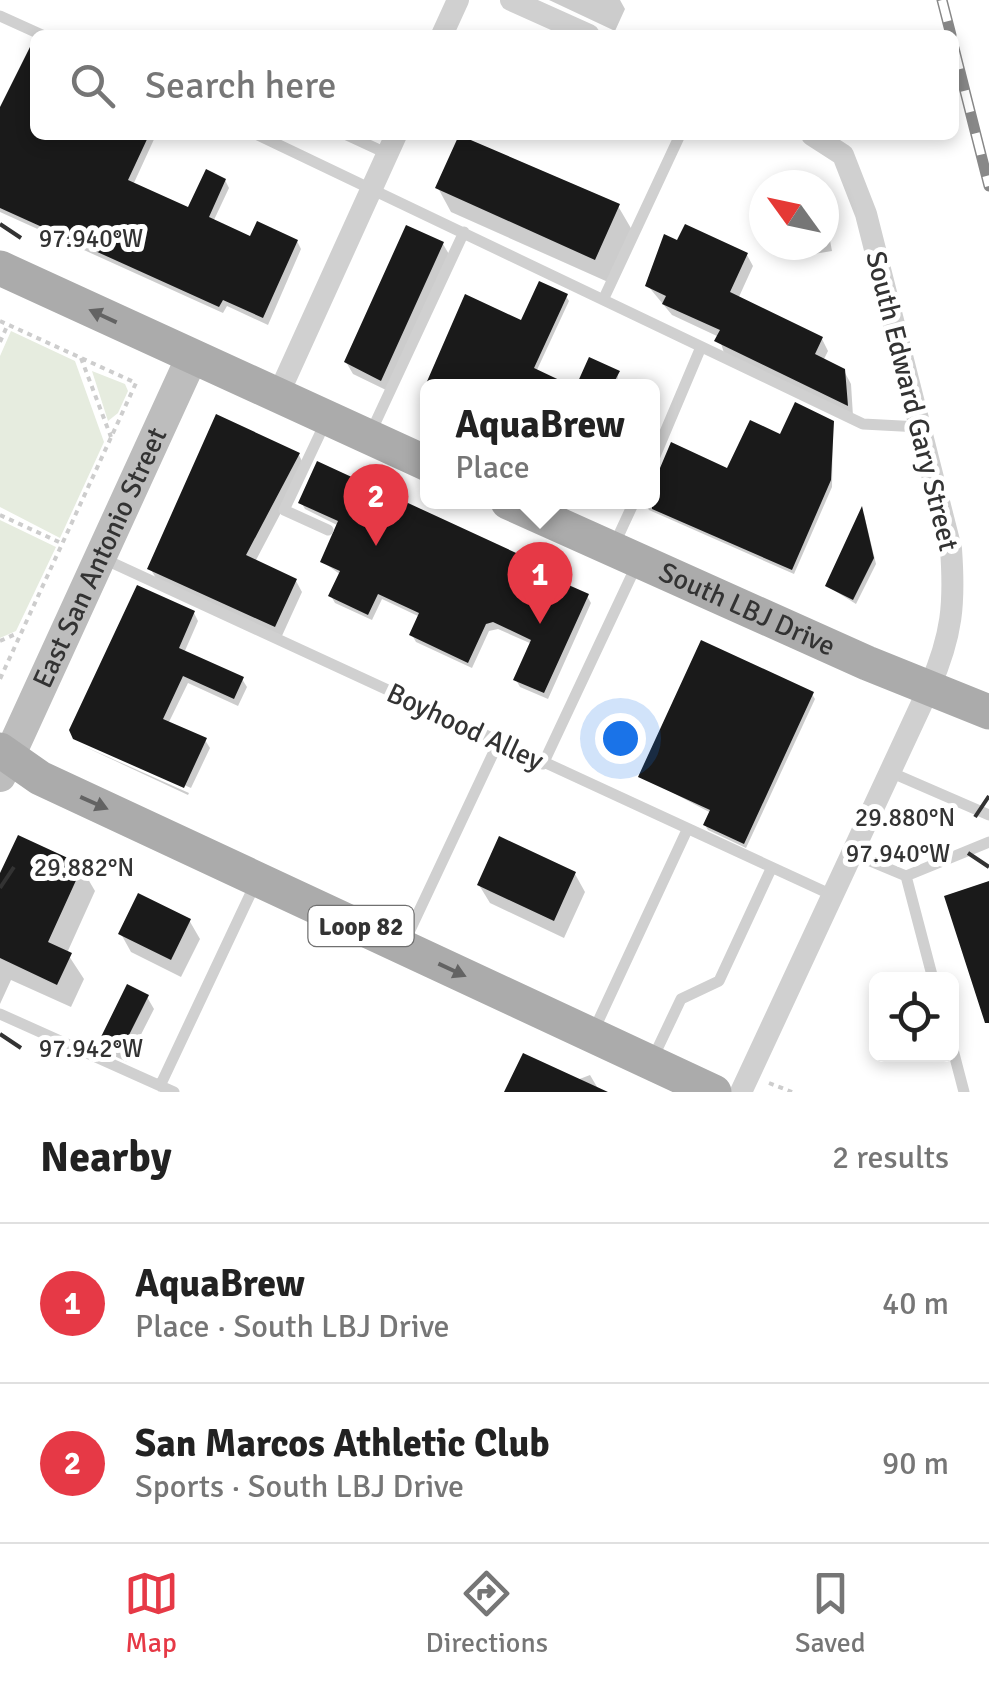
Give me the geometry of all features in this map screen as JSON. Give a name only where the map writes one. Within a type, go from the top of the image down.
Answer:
[{"type":"main road","points":[[0,268],[420,460]]},
{"type":"main road","name":"South LBJ Drive","points":[[523,509],[867,663],[989,712]]},
{"type":"main road","name":"Loop 82","points":[[3,761],[714,1092]]},
{"type":"street","points":[[444,30],[458,0]]},
{"type":"street","points":[[511,0],[578,30]]},
{"type":"street","name":"South Edward Gary Street","points":[[741,1092],[930,686],[947,647],[955,604],[951,550],[866,214],[843,155],[820,140]]},
{"type":"street","points":[[278,395],[392,145]]},
{"type":"street","name":"East San Antonio Street","points":[[3,761],[192,357]]},
{"type":"lane","points":[[0,16],[31,30]]},
{"type":"lane","points":[[269,140],[863,424],[920,427]]},
{"type":"lane","points":[[604,298],[678,140]]},
{"type":"lane","points":[[369,438],[464,232]]},
{"type":"lane","points":[[660,444],[701,347]]},
{"type":"lane","points":[[327,418],[284,510],[328,530]]},
{"type":"lane","points":[[544,764],[625,555],[633,509]]},
{"type":"lane","name":"Boyhood Alley","points":[[100,558],[832,895]]},
{"type":"lane","points":[[403,947],[498,744]]},
{"type":"lane","points":[[890,772],[989,815]]},
{"type":"lane","points":[[592,1034],[688,830]]},
{"type":"lane","points":[[851,853],[906,876],[989,842]]},
{"type":"lane","points":[[651,1062],[680,999],[720,982],[771,870]]},
{"type":"lane","points":[[906,876],[932,972]]},
{"type":"lane","points":[[160,1086],[258,878]]},
{"type":"lane","points":[[0,1014],[174,1092]]},
{"type":"lane","points":[[956,1062],[964,1092]]},
{"type":"path","points":[[0,320],[136,383],[0,678]]},
{"type":"path","points":[[0,342],[8,324]]},
{"type":"path","points":[[80,358],[111,438]]},
{"type":"path","points":[[0,515],[61,543]]},
{"type":"path","points":[[0,641],[20,632]]},
{"type":"shaded area","points":[[11,331],[75,361],[104,442],[60,538],[0,507],[0,356]]},
{"type":"shaded area","points":[[92,371],[125,384],[128,391],[118,413],[108,421]]},
{"type":"shaded area","points":[[0,520],[56,547],[16,631],[0,638]]},
{"type":"building","points":[[30,47],[30,140],[147,140],[128,180],[188,207],[206,169],[226,179],[209,217],[250,236],[257,221],[298,240],[263,318],[223,300],[219,307],[0,208],[0,107]]},
{"type":"building","points":[[457,140],[471,140],[620,204],[595,260],[435,188]]},
{"type":"building","points":[[685,224],[748,253],[730,292],[823,337],[815,354],[845,369],[848,406],[714,341],[720,330],[662,304],[666,296],[645,286],[664,234],[677,240]]},
{"type":"building","points":[[406,225],[444,242],[381,381],[344,362]]},
{"type":"building","points":[[539,281],[568,294],[534,368],[557,379],[428,379],[465,294],[521,320]]},
{"type":"building","points":[[589,357],[620,371],[616,379],[579,379]]},
{"type":"building","points":[[795,402],[834,421],[831,480],[792,570],[652,509],[660,509],[660,468],[671,442],[727,468],[750,420],[780,434]]},
{"type":"building","points":[[216,414],[300,453],[246,555],[297,579],[275,627],[147,569]]},
{"type":"building","points":[[317,461],[551,569],[548,576],[589,594],[544,693],[513,680],[531,640],[493,622],[486,624],[468,663],[409,635],[419,613],[378,594],[368,615],[328,596],[340,571],[320,562],[338,521],[298,503]]},
{"type":"building","points":[[862,506],[874,558],[853,600],[825,586]]},
{"type":"building","points":[[137,585],[195,611],[179,648],[244,677],[234,699],[183,676],[163,719],[207,738],[184,788],[73,739],[69,730]]},
{"type":"building","points":[[701,640],[814,692],[744,844],[703,825],[710,810],[638,777]]},
{"type":"building","points":[[18,835],[83,865],[48,942],[72,953],[57,985],[0,958],[0,873]]},
{"type":"building","points":[[499,836],[576,872],[554,921],[477,885]]},
{"type":"building","points":[[989,881],[989,1023],[985,1023],[944,896]]},
{"type":"building","points":[[138,893],[191,919],[171,960],[118,934]]},
{"type":"building","points":[[127,984],[149,995],[121,1051],[99,1041]]},
{"type":"building","points":[[523,1053],[608,1092],[504,1092]]},
{"type":"railway","points":[[942,0],[950,30]]},
{"type":"railway","points":[[959,68],[989,186]]},
{"type":"place","name":"San Marcos Athletic Club","points":[[376,546]]},
{"type":"place","name":"AquaBrew","points":[[540,624]]}]
